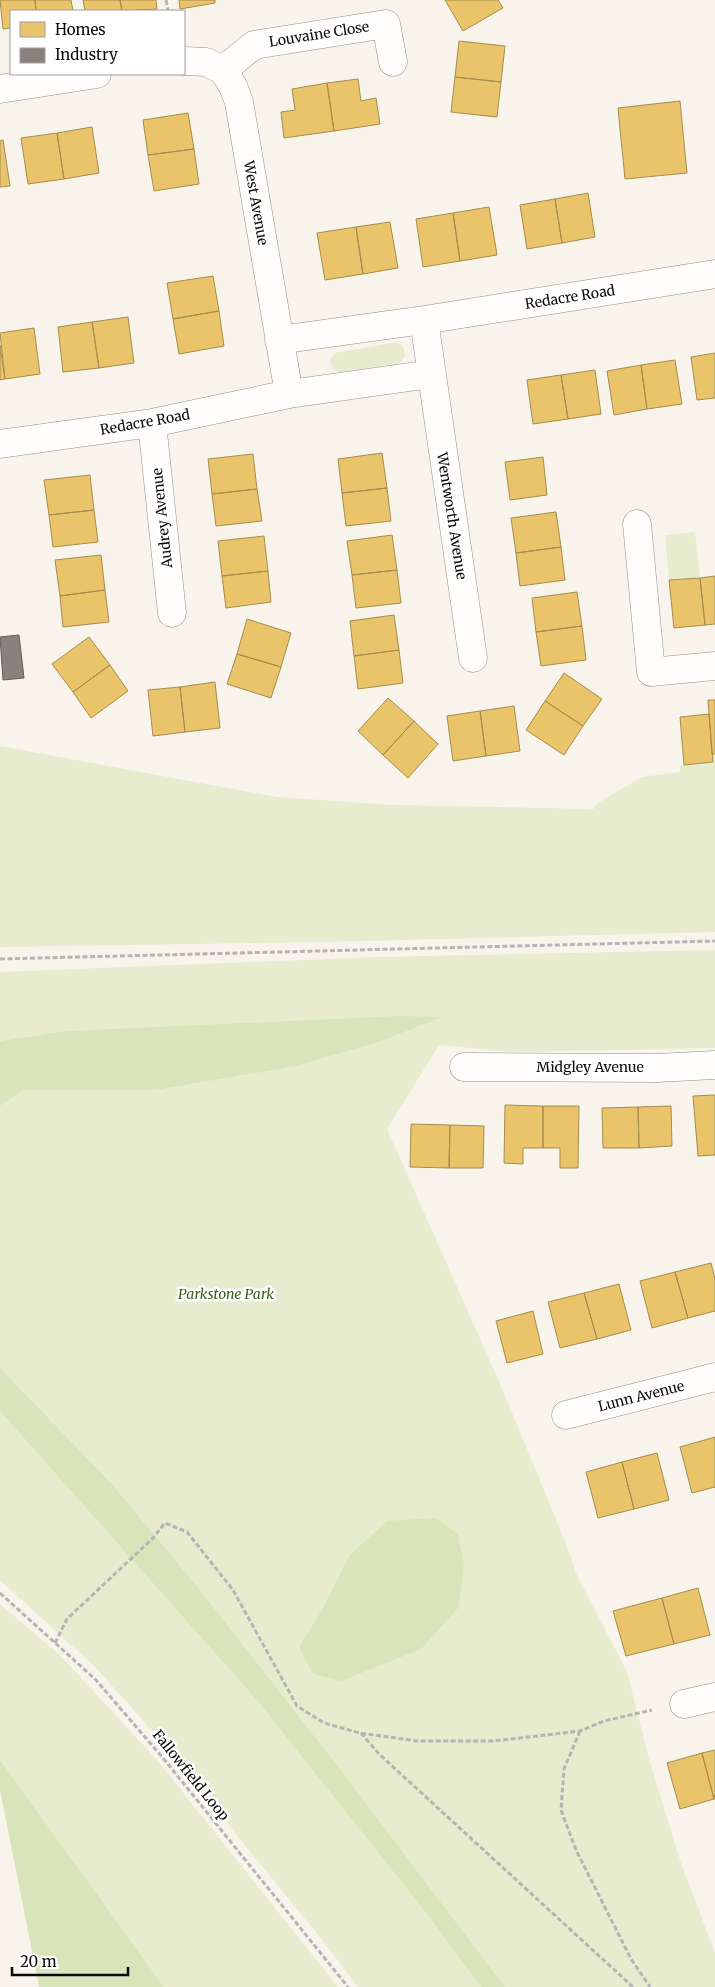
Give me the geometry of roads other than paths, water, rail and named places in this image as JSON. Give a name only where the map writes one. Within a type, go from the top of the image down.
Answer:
[{"type":"street","name":"Louvaine Close","points":[[223,70],[254,45],[386,24],[393,62]]},
{"type":"street","points":[[185,61],[206,62],[223,70]]},
{"type":"street","name":"West Avenue","points":[[223,70],[233,86],[239,102],[279,340]]},
{"type":"street","points":[[0,89],[91,75]]},
{"type":"street","name":"Redacre Road","points":[[279,340],[424,320],[715,274]]},
{"type":"street","points":[[424,320],[431,374]]},
{"type":"street","points":[[279,340],[289,394]]},
{"type":"street","name":"Redacre Road","points":[[0,444],[152,423],[289,394],[431,374]]},
{"type":"street","name":"Wentworth Avenue","points":[[431,374],[474,658]]},
{"type":"street","name":"Audrey Avenue","points":[[152,423],[172,613]]},
{"type":"street","points":[[637,524],[651,672],[715,666]]},
{"type":"street","name":"Midgley Avenue","points":[[464,1067],[657,1068],[715,1065]]},
{"type":"street","name":"Lunn Avenue","points":[[566,1415],[715,1377]]},
{"type":"street","points":[[684,1704],[715,1697]]},
{"type":"park label","name":"Parkstone Park","points":[[226,1294]]}]
